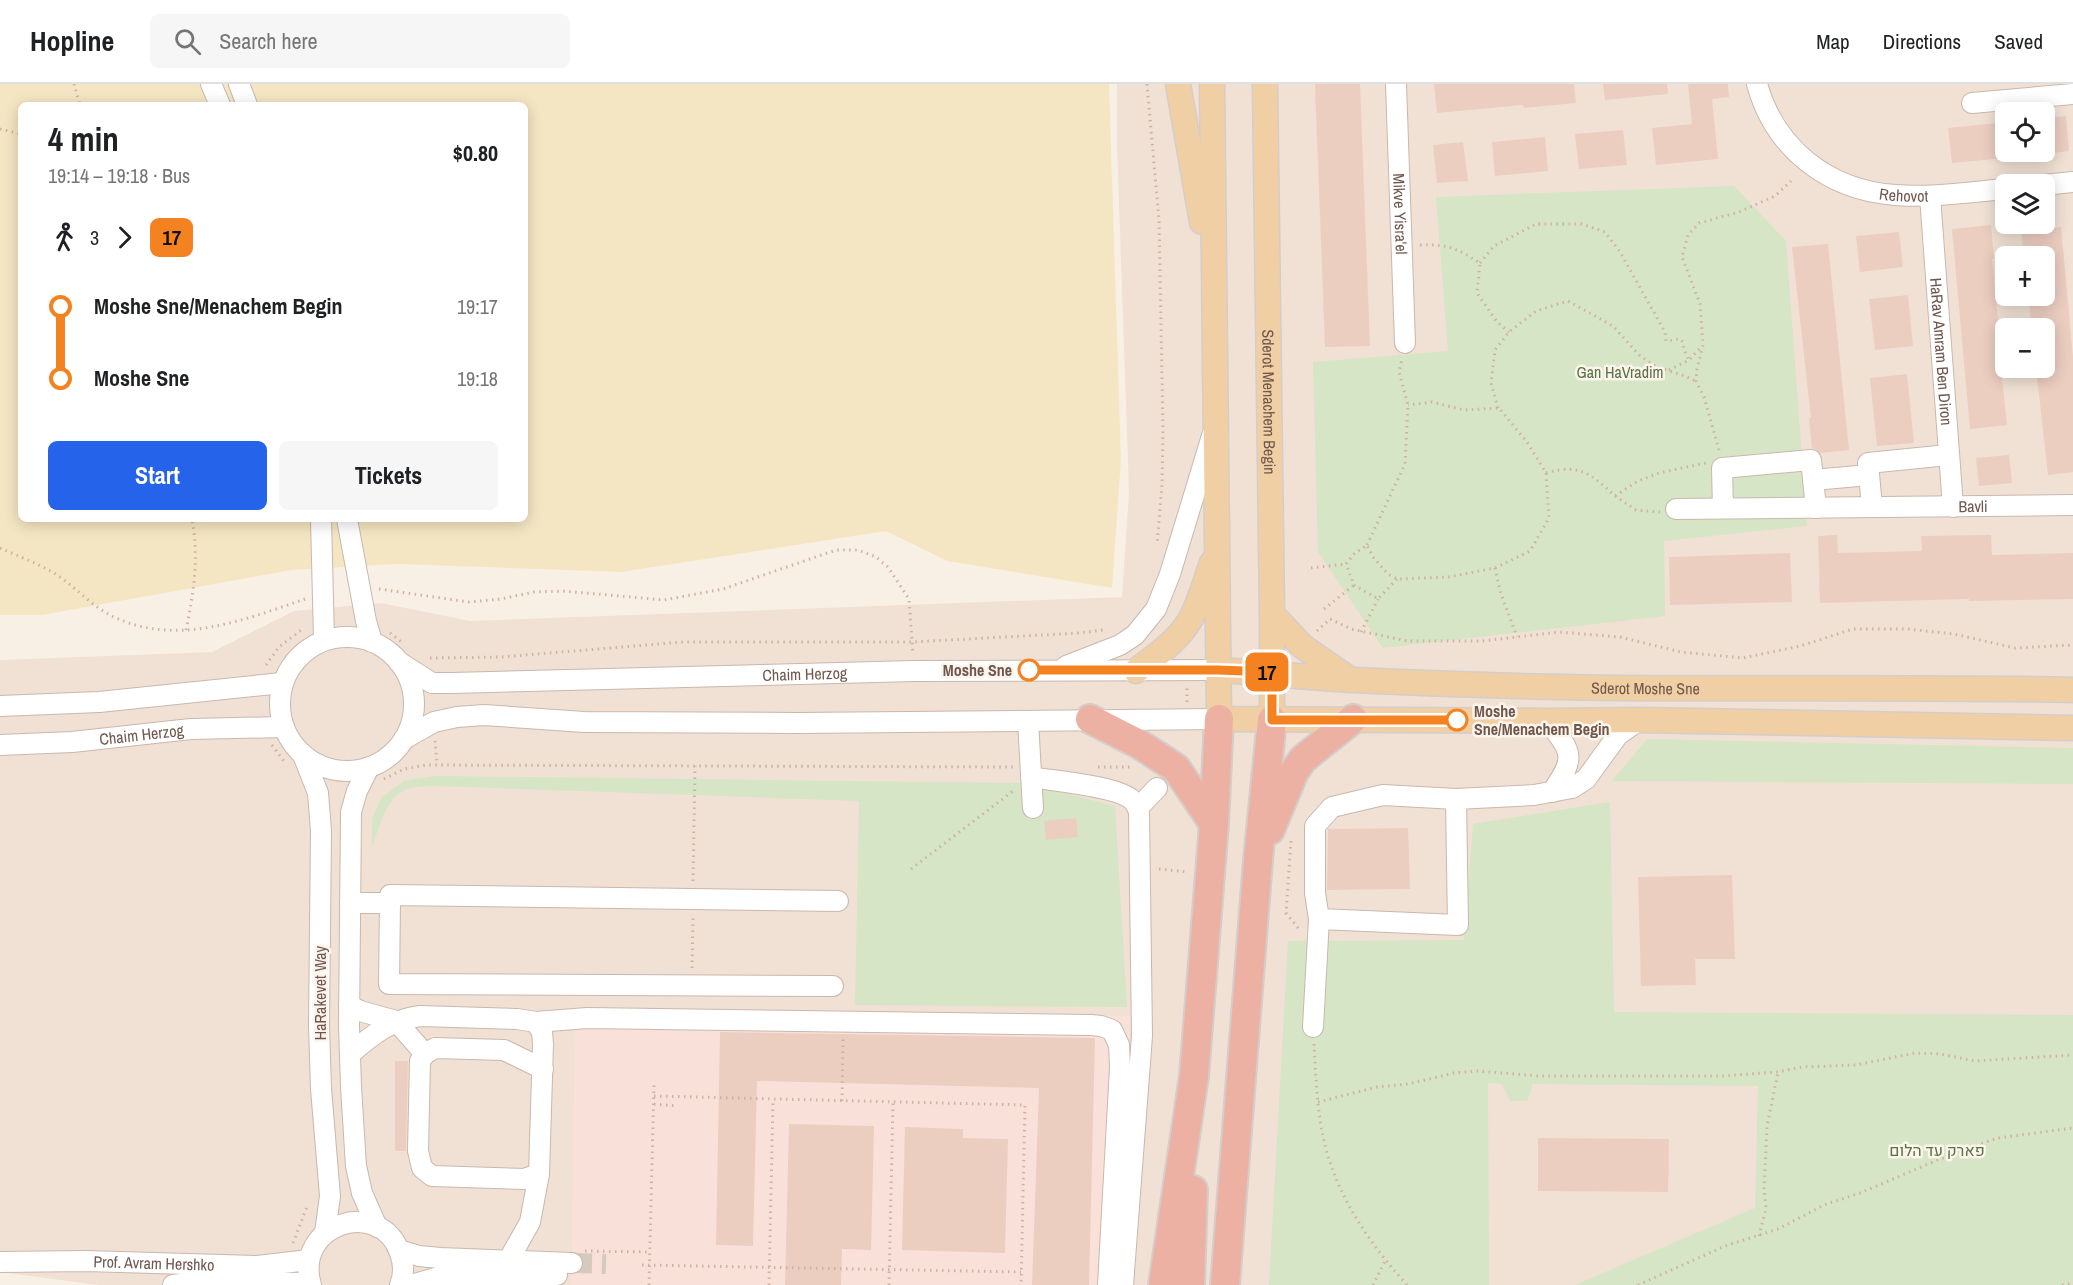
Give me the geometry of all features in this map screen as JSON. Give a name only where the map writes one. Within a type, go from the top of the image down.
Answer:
[{"type":"highway","points":[[1090,719],[1139,744],[1176,768],[1214,824]]},
{"type":"highway","points":[[1190,1285],[1194,1076],[1214,824],[1219,719]]},
{"type":"highway","points":[[1258,860],[1294,772],[1303,759],[1353,719]]},
{"type":"highway","points":[[1225,1285],[1258,860],[1272,720]]},
{"type":"highway","points":[[1163,1285],[1194,1076]]},
{"type":"highway","points":[[1239,1107],[1240,1285]]},
{"type":"main road","points":[[1178,84],[1214,284]]},
{"type":"main road","points":[[1212,84],[1219,719]]},
{"type":"main road","name":"Sderot Menachem Begin","points":[[1264,84],[1272,720]]},
{"type":"main road","points":[[1136,671],[1163,650],[1187,624],[1218,550]]},
{"type":"main road","points":[[1272,614],[1315,657],[1351,680]]},
{"type":"main road","name":"Sderot Moshe Sne","points":[[1218,670],[1272,672],[1351,680],[1609,687],[1928,687],[2073,690]]},
{"type":"main road","name":"Sderot Moshe Sne","points":[[1219,719],[1639,720],[2073,728]]},
{"type":"street","points":[[212,84],[219,102]]},
{"type":"street","points":[[239,84],[246,102]]},
{"type":"street","name":"Mikve Yisra'el","points":[[1396,84],[1405,344]]},
{"type":"street","name":"Rehovot","points":[[1757,84],[1774,123],[1784,139],[1809,165],[1831,178],[1860,189],[1895,195],[1930,196],[1995,190]]},
{"type":"street","points":[[1972,103],[2073,94]]},
{"type":"street","points":[[2055,184],[2073,182]]},
{"type":"street","name":"HaRav Amram Ben Diron","points":[[1930,196],[1953,507]]},
{"type":"street","points":[[1052,670],[1120,645],[1135,635],[1156,609],[1170,574],[1215,423]]},
{"type":"street","points":[[1872,507],[1868,463],[1948,455]]},
{"type":"street","points":[[1723,508],[1722,464],[1810,460],[1816,508]]},
{"type":"street","points":[[1813,480],[1869,475]]},
{"type":"street","name":"Bavli","points":[[1676,509],[2073,506]]},
{"type":"street","points":[[321,522],[324,630],[288,671],[282,683],[280,713],[292,742],[294,759],[346,771],[369,768],[383,761],[395,751],[404,739],[412,720],[414,699],[403,654],[365,639],[324,630]]},
{"type":"street","points":[[348,522],[372,642]]},
{"type":"street","name":"Chaim Herzog","points":[[403,654],[418,676],[432,682],[452,683],[914,670],[1218,670]]},
{"type":"street","points":[[0,706],[99,702],[282,683]]},
{"type":"street","points":[[404,739],[435,722],[457,717],[484,715],[584,722],[1028,722],[1090,719],[1219,719]]},
{"type":"street","points":[[1313,1027],[1319,919],[1315,893],[1315,826],[1332,807],[1383,795],[1456,799],[1534,795],[1572,788],[1586,779],[1618,735],[1639,720]]},
{"type":"street","points":[[1548,721],[1565,744],[1570,758],[1566,770],[1552,792]]},
{"type":"street","points":[[1028,722],[1033,808]]},
{"type":"street","name":"Chaim Herzog","points":[[0,745],[72,742],[191,729],[284,727]]},
{"type":"street","name":"HaRakevet Way","points":[[294,759],[318,793],[321,831],[319,1026],[321,1089],[330,1196],[325,1233]]},
{"type":"street","name":"HaRakevet Way","points":[[369,768],[357,791],[351,812],[349,1005],[356,1166],[363,1193],[377,1227]]},
{"type":"street","points":[[1031,772],[1126,795],[1134,800],[1137,808],[1142,1036],[1123,1285]]},
{"type":"street","points":[[1137,808],[1157,788]]},
{"type":"street","points":[[1319,919],[1458,925],[1456,799]]},
{"type":"street","points":[[833,986],[389,984],[390,895],[838,901]]},
{"type":"street","points":[[350,903],[390,903]]},
{"type":"street","points":[[349,1005],[360,1011],[396,1021],[425,1054]]},
{"type":"street","points":[[350,1054],[367,1039],[396,1021],[420,1016],[517,1019],[536,1022],[586,1018],[1101,1026],[1112,1030],[1119,1045],[1120,1066],[1108,1285]]},
{"type":"street","points":[[508,1261],[530,1222],[539,1174],[543,1069],[542,1032],[536,1022]]},
{"type":"street","points":[[539,1174],[524,1179],[432,1176],[422,1168],[418,1151],[420,1061],[425,1054],[435,1048],[504,1050],[543,1069]]},
{"type":"street","points":[[311,1284],[309,1260],[312,1250],[325,1233],[336,1226],[350,1222],[364,1222],[386,1233],[399,1250],[403,1270],[400,1285]]},
{"type":"street","points":[[399,1250],[419,1256],[508,1261],[572,1269],[442,1276],[411,1285]]},
{"type":"street","name":"Prof. Avram Hershko","points":[[0,1262],[86,1261],[257,1266],[309,1260]]},
{"type":"street","name":"Prof. Avram Hershko","points":[[173,1285],[197,1282],[311,1284]]},
{"type":"path","points":[[74,84],[79,102]]},
{"type":"path","points":[[1147,84],[1159,232],[1163,430],[1160,520],[1156,554]]},
{"type":"path","points":[[0,129],[18,133]]},
{"type":"path","points":[[1615,496],[1638,480],[1659,473],[1722,464],[1704,397],[1696,381],[1703,345],[1700,304],[1682,257],[1688,235],[1699,223],[1739,212],[1775,196],[1791,181]]},
{"type":"path","points":[[1509,332],[1497,322],[1477,293],[1480,263],[1494,246],[1536,224],[1582,224],[1605,232],[1620,252],[1665,332],[1666,341],[1680,339],[1689,360]]},
{"type":"path","points":[[1402,246],[1444,244],[1462,251],[1480,263]]},
{"type":"path","points":[[1367,545],[1373,557],[1388,574],[1397,579],[1448,577],[1495,568],[1530,551],[1549,518],[1546,473],[1527,442],[1499,408],[1491,383],[1495,350],[1509,332],[1536,311],[1568,300],[1613,326],[1640,356],[1657,367],[1696,381]]},
{"type":"path","points":[[1311,568],[1346,564],[1354,554],[1367,545],[1405,464],[1408,405],[1399,372],[1405,344]]},
{"type":"path","points":[[1668,371],[1689,360],[1703,345]]},
{"type":"path","points":[[1408,405],[1432,402],[1464,410],[1499,408]]},
{"type":"path","points":[[1546,473],[1560,469],[1581,470],[1636,510],[1657,512],[1676,509]]},
{"type":"path","points":[[186,630],[196,572],[192,522]]},
{"type":"path","points":[[0,548],[54,573],[112,616],[137,626],[186,630],[209,629],[324,592]]},
{"type":"path","points":[[359,586],[469,602],[501,599],[534,592],[563,591],[664,600],[723,589],[836,550],[858,550],[876,557],[888,567],[909,599],[914,670]]},
{"type":"path","points":[[1346,564],[1354,585],[1378,599]]},
{"type":"path","points":[[1495,568],[1500,591],[1517,637]]},
{"type":"path","points":[[1361,632],[1378,599],[1397,579]]},
{"type":"path","points":[[1324,609],[1354,585]]},
{"type":"path","points":[[1302,646],[1330,620],[1351,630],[1407,641],[1482,640],[1560,632],[1620,637],[1681,652],[1743,658],[1800,646],[1853,629],[1919,630],[1954,634],[2015,648],[2073,645]]},
{"type":"path","points":[[366,621],[381,627],[403,654]]},
{"type":"path","points":[[423,656],[431,658],[501,657],[683,642],[912,642],[1079,633],[1106,629]]},
{"type":"path","points":[[259,686],[266,666],[279,647],[302,630],[324,630]]},
{"type":"path","points":[[261,728],[294,759]]},
{"type":"path","points":[[379,784],[404,769],[426,765],[1031,772]]},
{"type":"path","points":[[1095,767],[1138,769]]},
{"type":"path","points":[[911,870],[1031,772]]},
{"type":"path","points":[[1162,869],[1169,870]]},
{"type":"path","points":[[842,1101],[843,1022]]},
{"type":"path","points":[[1313,1027],[1318,1102],[1326,1149],[1343,1196],[1385,1261],[1407,1285]]},
{"type":"path","points":[[1318,1102],[1377,1088],[1408,1084],[1454,1073],[1477,1071],[1539,1076],[1722,1076],[1778,1072],[1802,1067],[1856,1065],[1915,1053],[1940,1054],[1975,1061],[2073,1055]]},
{"type":"path","points":[[1759,1236],[1766,1208],[1764,1189],[1767,1126],[1778,1072]]},
{"type":"path","points":[[649,1285],[654,1084]]},
{"type":"path","points":[[654,1096],[1025,1105],[1021,1285]]},
{"type":"path","points":[[769,1285],[773,1099]]},
{"type":"path","points":[[889,1285],[893,1102]]},
{"type":"path","points":[[654,1104],[677,1106]]},
{"type":"path","points":[[1638,1285],[1725,1246],[1778,1229],[1824,1205],[1998,1138],[2073,1128]]},
{"type":"path","points":[[1372,1285],[1385,1261]]},
{"type":"path","points":[[642,1265],[1022,1272]]},
{"type":"path","points":[[2062,1285],[2073,1283]]},
{"type":"shaded area","points":[[1117,84],[2073,84],[2073,1138],[1672,1285],[98,1285],[0,1272],[0,660],[212,652],[294,611],[381,603],[470,621],[1122,597],[1129,492]]},
{"type":"shaded area","points":[[576,1013],[1131,1016],[1116,1285],[571,1285]]},
{"type":"green space","name":"Gan HaVradim","points":[[1734,186],[1786,241],[1807,526],[1664,541],[1665,616],[1383,648],[1318,552],[1313,362],[1448,351],[1436,197]]},
{"type":"green space","points":[[1647,739],[2073,748],[2073,784],[1612,781]]},
{"type":"green space","points":[[435,776],[1024,783],[1115,806],[1127,1007],[855,1005],[859,801],[427,786],[403,791],[394,798],[387,809],[372,848],[372,819],[382,797],[404,781]]},
{"type":"green space","name":"פארק עד הלום","points":[[1610,802],[1614,1012],[2073,1015],[2073,1285],[1575,1285],[1755,1208],[1758,1086],[1533,1084],[1527,1101],[1510,1101],[1502,1084],[1488,1083],[1489,1285],[1269,1285],[1288,941],[1464,940],[1473,824]]},
{"type":"sand","points":[[0,84],[1109,84],[1121,460],[1112,588],[947,561],[886,531],[621,572],[398,564],[292,570],[42,615],[0,615]]},
{"type":"building","points":[[1315,84],[1360,84],[1370,346],[1325,347]]},
{"type":"building","points":[[1434,84],[1574,84],[1576,103],[1524,108],[1523,105],[1437,113]]},
{"type":"building","points":[[1603,84],[1667,84],[1668,94],[1605,100]]},
{"type":"building","points":[[1688,84],[1728,84],[1729,97],[1712,99],[1718,159],[1656,165],[1652,128],[1692,124]]},
{"type":"building","points":[[2066,116],[2069,151],[2055,153],[2055,117]]},
{"type":"building","points":[[1995,123],[1995,159],[1952,163],[1948,128]]},
{"type":"building","points":[[1623,130],[1627,165],[1579,169],[1575,134]]},
{"type":"building","points":[[1545,137],[1548,171],[1495,176],[1492,142]]},
{"type":"building","points":[[1463,142],[1468,181],[1437,183],[1433,145]]},
{"type":"building","points":[[1991,225],[1995,306],[1998,318],[1995,318],[1995,378],[2002,378],[2007,425],[1970,429],[1952,229]]},
{"type":"building","points":[[2061,227],[2073,357],[2073,472],[2048,475],[2037,378],[2055,378],[2055,318],[2031,318],[2029,306],[2055,306],[2055,246],[2023,246],[2021,234],[2055,234],[2055,228]]},
{"type":"building","points":[[1899,232],[1903,267],[1860,272],[1856,236]]},
{"type":"building","points":[[1828,244],[1849,450],[1820,453],[1812,448],[1809,418],[1811,418],[1792,247]]},
{"type":"building","points":[[1908,295],[1913,346],[1875,350],[1869,299]]},
{"type":"building","points":[[1907,374],[1914,443],[1877,446],[1870,378]]},
{"type":"building","points":[[2009,455],[2012,483],[1979,486],[1976,458]]},
{"type":"building","points":[[1837,535],[1838,553],[1922,551],[1921,536],[1991,535],[1992,555],[2073,553],[2073,599],[1820,603],[1818,536]]},
{"type":"building","points":[[1790,553],[1792,602],[1670,605],[1669,557]]},
{"type":"building","points":[[1076,818],[1078,837],[1046,840],[1044,821]]},
{"type":"building","points":[[1408,828],[1410,889],[1327,890],[1328,829]]},
{"type":"building","points":[[1732,875],[1735,959],[1695,959],[1696,985],[1641,986],[1638,877]]},
{"type":"building","points":[[720,1032],[1095,1038],[1089,1285],[1032,1285],[1039,1088],[757,1081],[753,1246],[716,1245]]},
{"type":"building","points":[[395,1061],[408,1061],[406,1151],[395,1151]]},
{"type":"building","points":[[789,1124],[874,1126],[871,1250],[842,1249],[841,1285],[785,1285]]},
{"type":"building","points":[[905,1127],[963,1129],[963,1138],[1008,1139],[1005,1253],[902,1250]]},
{"type":"building","points":[[1538,1138],[1669,1139],[1668,1192],[1538,1191]]},
{"type":"tunnel","points":[[572,1263],[606,1264]]},
{"type":"bus line","name":"17","points":[[1029,670],[1272,672],[1272,720],[1457,720]]},
{"type":"place","name":"Moshe Sne","points":[[1029,670]]},
{"type":"place","name":"Moshe Sne/Menachem Begin","points":[[1457,720]]}]
